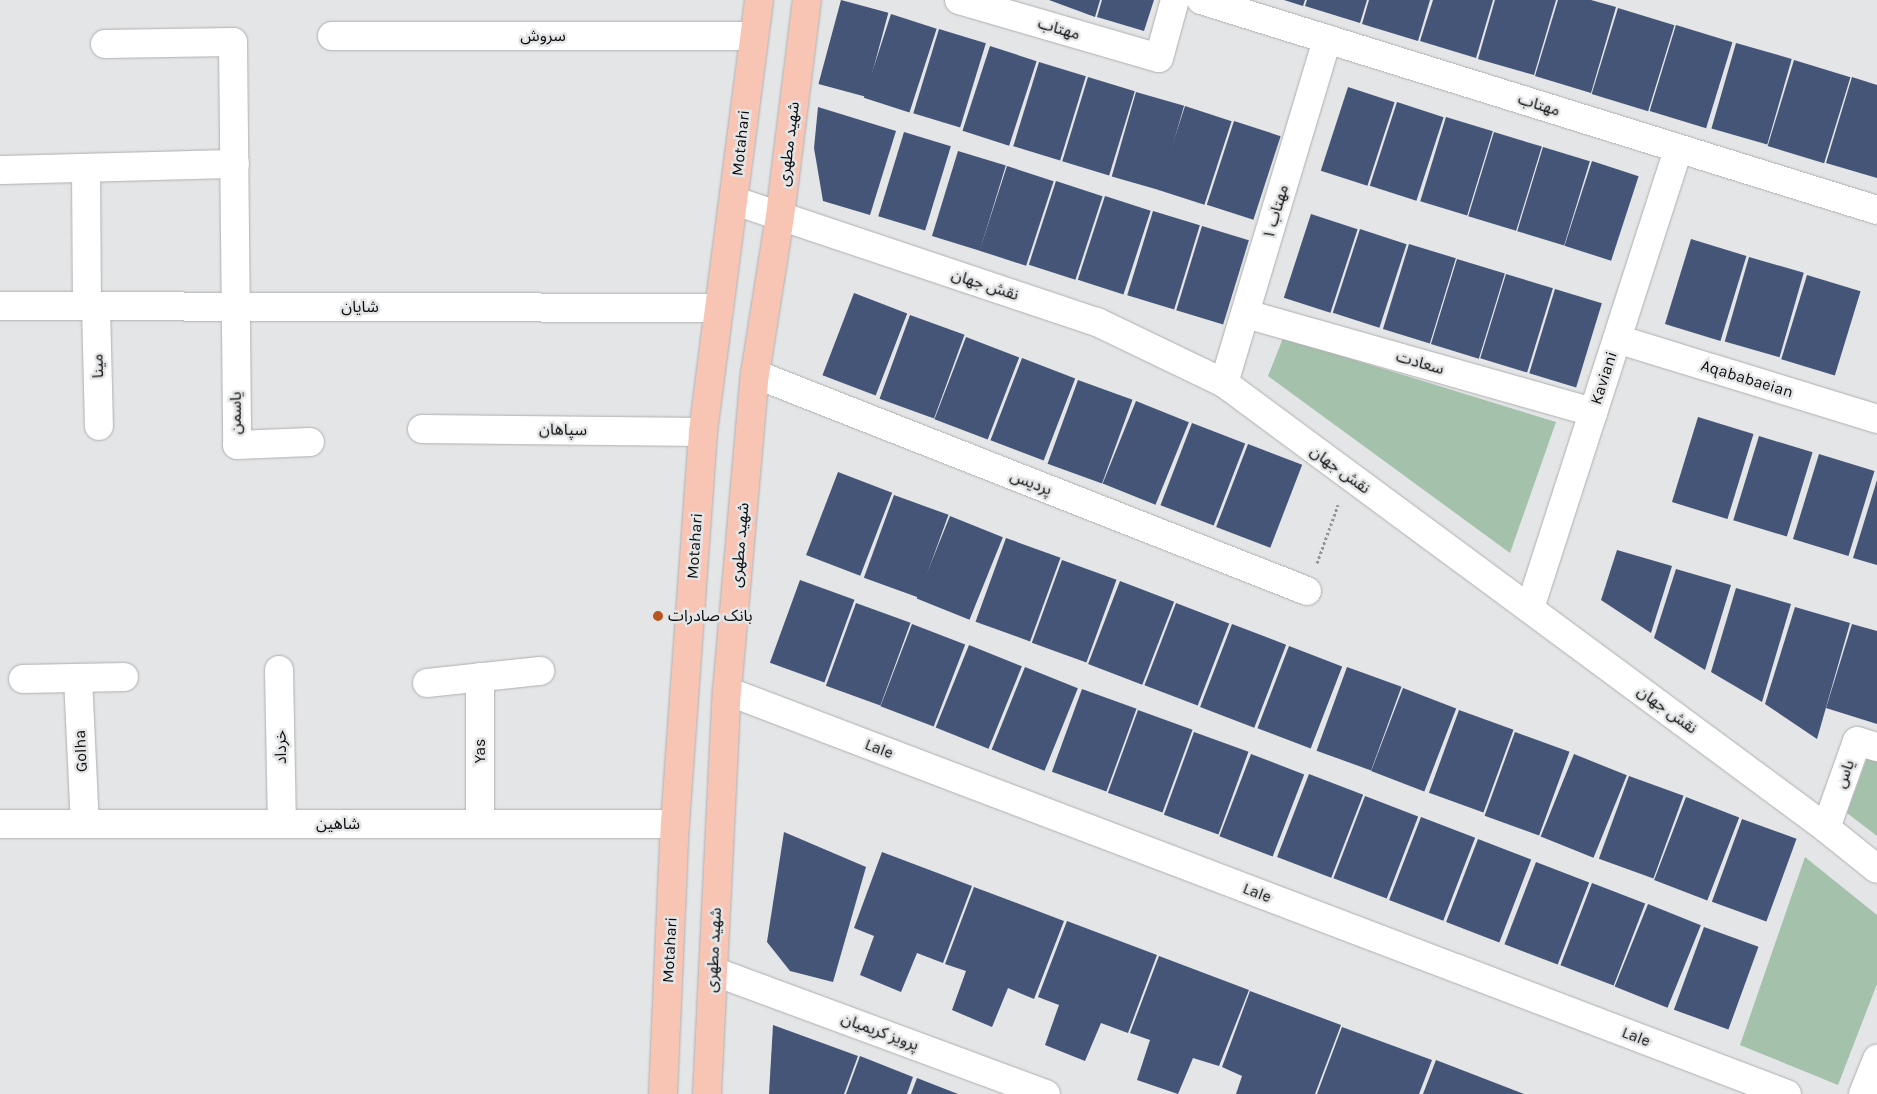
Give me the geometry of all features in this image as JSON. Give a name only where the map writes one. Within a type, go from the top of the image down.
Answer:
[{"type":"main road","name":"Motahari","points":[[663,1094],[675,824],[704,432],[735,201],[759,0]]},
{"type":"main road","name":"شهید مطهری","points":[[707,1094],[727,691],[755,374],[780,216],[807,0]]},
{"type":"street","name":"مهتاب","points":[[959,0],[1158,58],[1175,0]]},
{"type":"street","name":"مهتاب","points":[[1201,0],[1877,210]]},
{"type":"street","name":"سروش","points":[[332,36],[754,36]]},
{"type":"street","name":"مهتاب ۱","points":[[1224,383],[1327,39]]},
{"type":"street","points":[[105,44],[233,42],[236,306]]},
{"type":"street","name":"Kaviani","points":[[1530,608],[1678,149]]},
{"type":"street","points":[[0,170],[235,164]]},
{"type":"street","name":"مینا","points":[[86,168],[91,306],[99,426]]},
{"type":"street","name":"نقش جهان","points":[[735,201],[1097,322],[1224,383],[1826,828],[1877,869]]},
{"type":"street","name":"شایان","points":[[0,306],[720,308]]},
{"type":"street","name":"یاسمن","points":[[236,306],[236,445],[310,442]]},
{"type":"street","name":"سعادت","points":[[1246,314],[1593,412]]},
{"type":"street","name":"Aqababaeian","points":[[1617,339],[1877,419]]},
{"type":"street","name":"پردیس","points":[[755,374],[1308,591]]},
{"type":"street","name":"سپاهان","points":[[422,429],[704,432]]},
{"type":"street","name":"خرداد","points":[[279,670],[282,824]]},
{"type":"street","points":[[427,683],[540,671]]},
{"type":"street","points":[[23,679],[124,677]]},
{"type":"street","name":"Yas","points":[[480,677],[480,824]]},
{"type":"street","name":"Golha","points":[[78,678],[85,824]]},
{"type":"street","name":"Lale","points":[[727,691],[1787,1094]]},
{"type":"street","name":"یاس","points":[[1826,828],[1857,741],[1877,747]]},
{"type":"street","name":"شاهین","points":[[0,824],[675,824]]},
{"type":"street","name":"پرویز کریمیان","points":[[713,971],[1046,1094]]},
{"type":"street","points":[[1863,1094],[1877,1059]]},
{"type":"path","points":[[1308,591],[1348,476]]},
{"type":"green space","points":[[1283,338],[1556,422],[1510,553],[1268,376]]},
{"type":"green space","points":[[1867,758],[1877,761],[1877,836],[1847,813]]},
{"type":"green space","points":[[1805,857],[1877,915],[1877,984],[1838,1085],[1740,1045]]},
{"type":"building","points":[[841,0],[888,13],[866,97],[818,84]]},
{"type":"building","points":[[1049,0],[1100,0],[1095,17]]},
{"type":"building","points":[[1102,0],[1154,0],[1144,31],[1097,17]]},
{"type":"building","points":[[1284,0],[1305,0],[1303,6]]},
{"type":"building","points":[[1307,0],[1367,0],[1360,23],[1305,6]]},
{"type":"building","points":[[1369,0],[1430,0],[1418,41],[1362,24]]},
{"type":"building","points":[[1433,0],[1493,0],[1476,58],[1420,41]]},
{"type":"building","points":[[1495,0],[1556,0],[1534,75],[1478,59]]},
{"type":"building","points":[[1558,0],[1591,0],[1616,7],[1591,93],[1535,76]]},
{"type":"building","points":[[1618,8],[1674,25],[1648,111],[1592,94]]},
{"type":"building","points":[[891,14],[937,29],[909,113],[864,98]]},
{"type":"building","points":[[1676,25],[1732,42],[1706,128],[1650,111]]},
{"type":"building","points":[[939,29],[986,43],[960,127],[913,113]]},
{"type":"building","points":[[1736,43],[1792,59],[1767,145],[1711,129]]},
{"type":"building","points":[[990,46],[1037,61],[1009,146],[962,131]]},
{"type":"building","points":[[1794,60],[1850,77],[1824,163],[1768,146]]},
{"type":"building","points":[[1039,62],[1086,76],[1060,160],[1013,146]]},
{"type":"building","points":[[1088,77],[1135,91],[1109,175],[1062,161]]},
{"type":"building","points":[[1852,77],[1877,85],[1877,178],[1826,163]]},
{"type":"building","points":[[1348,87],[1395,102],[1367,186],[1321,171]]},
{"type":"building","points":[[1136,92],[1184,106],[1160,190],[1112,177]]},
{"type":"building","points":[[1397,102],[1444,117],[1416,201],[1370,186]]},
{"type":"building","points":[[1185,106],[1232,121],[1204,205],[1158,190]]},
{"type":"building","points":[[818,107],[896,131],[870,215],[823,201],[814,148]]},
{"type":"building","points":[[1446,117],[1493,131],[1467,215],[1420,201]]},
{"type":"building","points":[[1234,121],[1281,136],[1253,220],[1207,205]]},
{"type":"building","points":[[904,132],[951,146],[925,230],[878,216]]},
{"type":"building","points":[[1494,132],[1542,147],[1516,231],[1468,216]]},
{"type":"building","points":[[1543,147],[1590,161],[1564,245],[1517,231]]},
{"type":"building","points":[[958,151],[1006,166],[980,251],[932,236]]},
{"type":"building","points":[[1592,161],[1639,176],[1611,261],[1564,246]]},
{"type":"building","points":[[1007,166],[1054,181],[1026,266],[979,251]]},
{"type":"building","points":[[1056,181],[1103,196],[1075,280],[1029,265]]},
{"type":"building","points":[[1105,196],[1151,211],[1123,295],[1078,280]]},
{"type":"building","points":[[1153,211],[1200,225],[1174,309],[1127,295]]},
{"type":"building","points":[[1311,214],[1358,229],[1330,313],[1284,298]]},
{"type":"building","points":[[1202,226],[1249,240],[1223,324],[1176,310]]},
{"type":"building","points":[[1360,229],[1407,244],[1379,328],[1333,313]]},
{"type":"building","points":[[1691,239],[1746,256],[1720,341],[1665,324]]},
{"type":"building","points":[[1409,244],[1456,258],[1430,343],[1383,329]]},
{"type":"building","points":[[1749,257],[1804,273],[1780,357],[1725,342]]},
{"type":"building","points":[[1457,259],[1505,274],[1479,359],[1431,344]]},
{"type":"building","points":[[1506,274],[1553,288],[1527,372],[1480,358]]},
{"type":"building","points":[[1807,275],[1861,291],[1835,376],[1781,359]]},
{"type":"building","points":[[1555,289],[1602,303],[1576,387],[1529,373]]},
{"type":"building","points":[[854,293],[907,313],[876,396],[822,375]]},
{"type":"building","points":[[910,315],[965,335],[934,418],[880,399]]},
{"type":"building","points":[[966,337],[1019,357],[988,440],[934,419]]},
{"type":"building","points":[[1022,358],[1075,378],[1044,461],[990,440]]},
{"type":"building","points":[[1078,380],[1133,400],[1102,483],[1048,464]]},
{"type":"building","points":[[1136,401],[1189,422],[1156,505],[1103,484]]},
{"type":"building","points":[[1698,417],[1753,434],[1727,519],[1672,502]]},
{"type":"building","points":[[1192,423],[1245,443],[1214,526],[1160,505]]},
{"type":"building","points":[[1759,436],[1813,452],[1787,537],[1733,520]]},
{"type":"building","points":[[1248,444],[1302,465],[1270,548],[1216,527]]},
{"type":"building","points":[[1819,454],[1874,471],[1848,556],[1793,539]]},
{"type":"building","points":[[838,472],[892,493],[860,576],[806,555]]},
{"type":"building","points":[[1877,480],[1877,565],[1853,558]]},
{"type":"building","points":[[894,495],[949,515],[918,598],[864,578]]},
{"type":"building","points":[[950,516],[1003,537],[970,620],[917,599]]},
{"type":"building","points":[[1006,538],[1061,558],[1030,641],[976,622]]},
{"type":"building","points":[[1617,550],[1672,566],[1651,633],[1601,600]]},
{"type":"building","points":[[1062,560],[1117,580],[1086,663],[1032,643]]},
{"type":"building","points":[[1676,569],[1731,585],[1705,670],[1654,638]]},
{"type":"building","points":[[800,580],[855,600],[824,683],[770,663]]},
{"type":"building","points":[[1120,581],[1174,602],[1142,685],[1088,664]]},
{"type":"building","points":[[1736,588],[1791,604],[1762,702],[1711,672]]},
{"type":"building","points":[[856,603],[911,623],[880,706],[826,686]]},
{"type":"building","points":[[1176,603],[1229,623],[1198,706],[1144,685]]},
{"type":"building","points":[[1795,607],[1850,623],[1817,739],[1765,704]]},
{"type":"building","points":[[912,624],[965,644],[934,727],[880,706]]},
{"type":"building","points":[[1232,624],[1286,645],[1254,728],[1200,707]]},
{"type":"building","points":[[1852,624],[1877,631],[1877,724],[1826,708]]},
{"type":"building","points":[[969,645],[1022,666],[989,749],[936,728]]},
{"type":"building","points":[[1289,646],[1342,666],[1311,749],[1257,728]]},
{"type":"building","points":[[1025,667],[1078,688],[1045,771],[992,750]]},
{"type":"building","points":[[1347,667],[1402,687],[1371,770],[1317,751]]},
{"type":"building","points":[[1403,688],[1456,708],[1424,792],[1371,771]]},
{"type":"building","points":[[1082,689],[1137,709],[1106,792],[1052,772]]},
{"type":"building","points":[[1138,710],[1193,730],[1162,813],[1108,793]]},
{"type":"building","points":[[1459,710],[1514,730],[1483,813],[1429,793]]},
{"type":"building","points":[[1194,732],[1249,752],[1218,835],[1164,815]]},
{"type":"building","points":[[1515,732],[1570,752],[1539,835],[1485,816]]},
{"type":"building","points":[[1251,754],[1304,774],[1273,857],[1219,836]]},
{"type":"building","points":[[1574,754],[1627,775],[1594,858],[1541,837]]},
{"type":"building","points":[[1309,774],[1363,795],[1331,878],[1277,857]]},
{"type":"building","points":[[1629,776],[1684,796],[1653,879],[1599,859]]},
{"type":"building","points":[[1365,796],[1418,816],[1387,899],[1333,878]]},
{"type":"building","points":[[1686,797],[1739,817],[1707,901],[1654,880]]},
{"type":"building","points":[[1421,817],[1475,838],[1443,921],[1389,900]]},
{"type":"building","points":[[1742,819],[1797,839],[1766,922],[1712,902]]},
{"type":"building","points":[[784,832],[866,867],[833,982],[790,971],[767,942]]},
{"type":"building","points":[[1478,839],[1531,859],[1499,943],[1446,922]]},
{"type":"building","points":[[882,852],[972,886],[943,963],[917,953],[901,992],[860,975],[874,936],[854,928]]},
{"type":"building","points":[[1536,862],[1589,882],[1558,965],[1504,944]]},
{"type":"building","points":[[1592,883],[1645,903],[1614,986],[1560,965]]},
{"type":"building","points":[[974,887],[1064,921],[1034,999],[1008,988],[992,1027],[952,1010],[966,971],[945,964]]},
{"type":"building","points":[[1648,904],[1701,925],[1668,1008],[1615,987]]},
{"type":"building","points":[[1067,921],[1157,955],[1128,1033],[1101,1023],[1085,1061],[1045,1045],[1059,1005],[1038,997]]},
{"type":"building","points":[[1704,927],[1759,947],[1728,1030],[1674,1010]]},
{"type":"building","points":[[1159,956],[1249,990],[1219,1066],[1193,1058],[1178,1094],[1137,1080],[1150,1040],[1130,1033]]},
{"type":"building","points":[[1250,991],[1341,1025],[1315,1094],[1236,1094],[1242,1076],[1222,1067]]},
{"type":"building","points":[[773,1025],[858,1056],[844,1094],[769,1094]]},
{"type":"building","points":[[1342,1027],[1432,1060],[1419,1094],[1317,1094]]},
{"type":"building","points":[[860,1056],[913,1077],[907,1094],[846,1094]]},
{"type":"building","points":[[1436,1060],[1524,1094],[1423,1094]]},
{"type":"building","points":[[917,1078],[958,1094],[911,1094]]},
{"type":"place","name":"بانک صادرات","points":[[658,616]]}]
